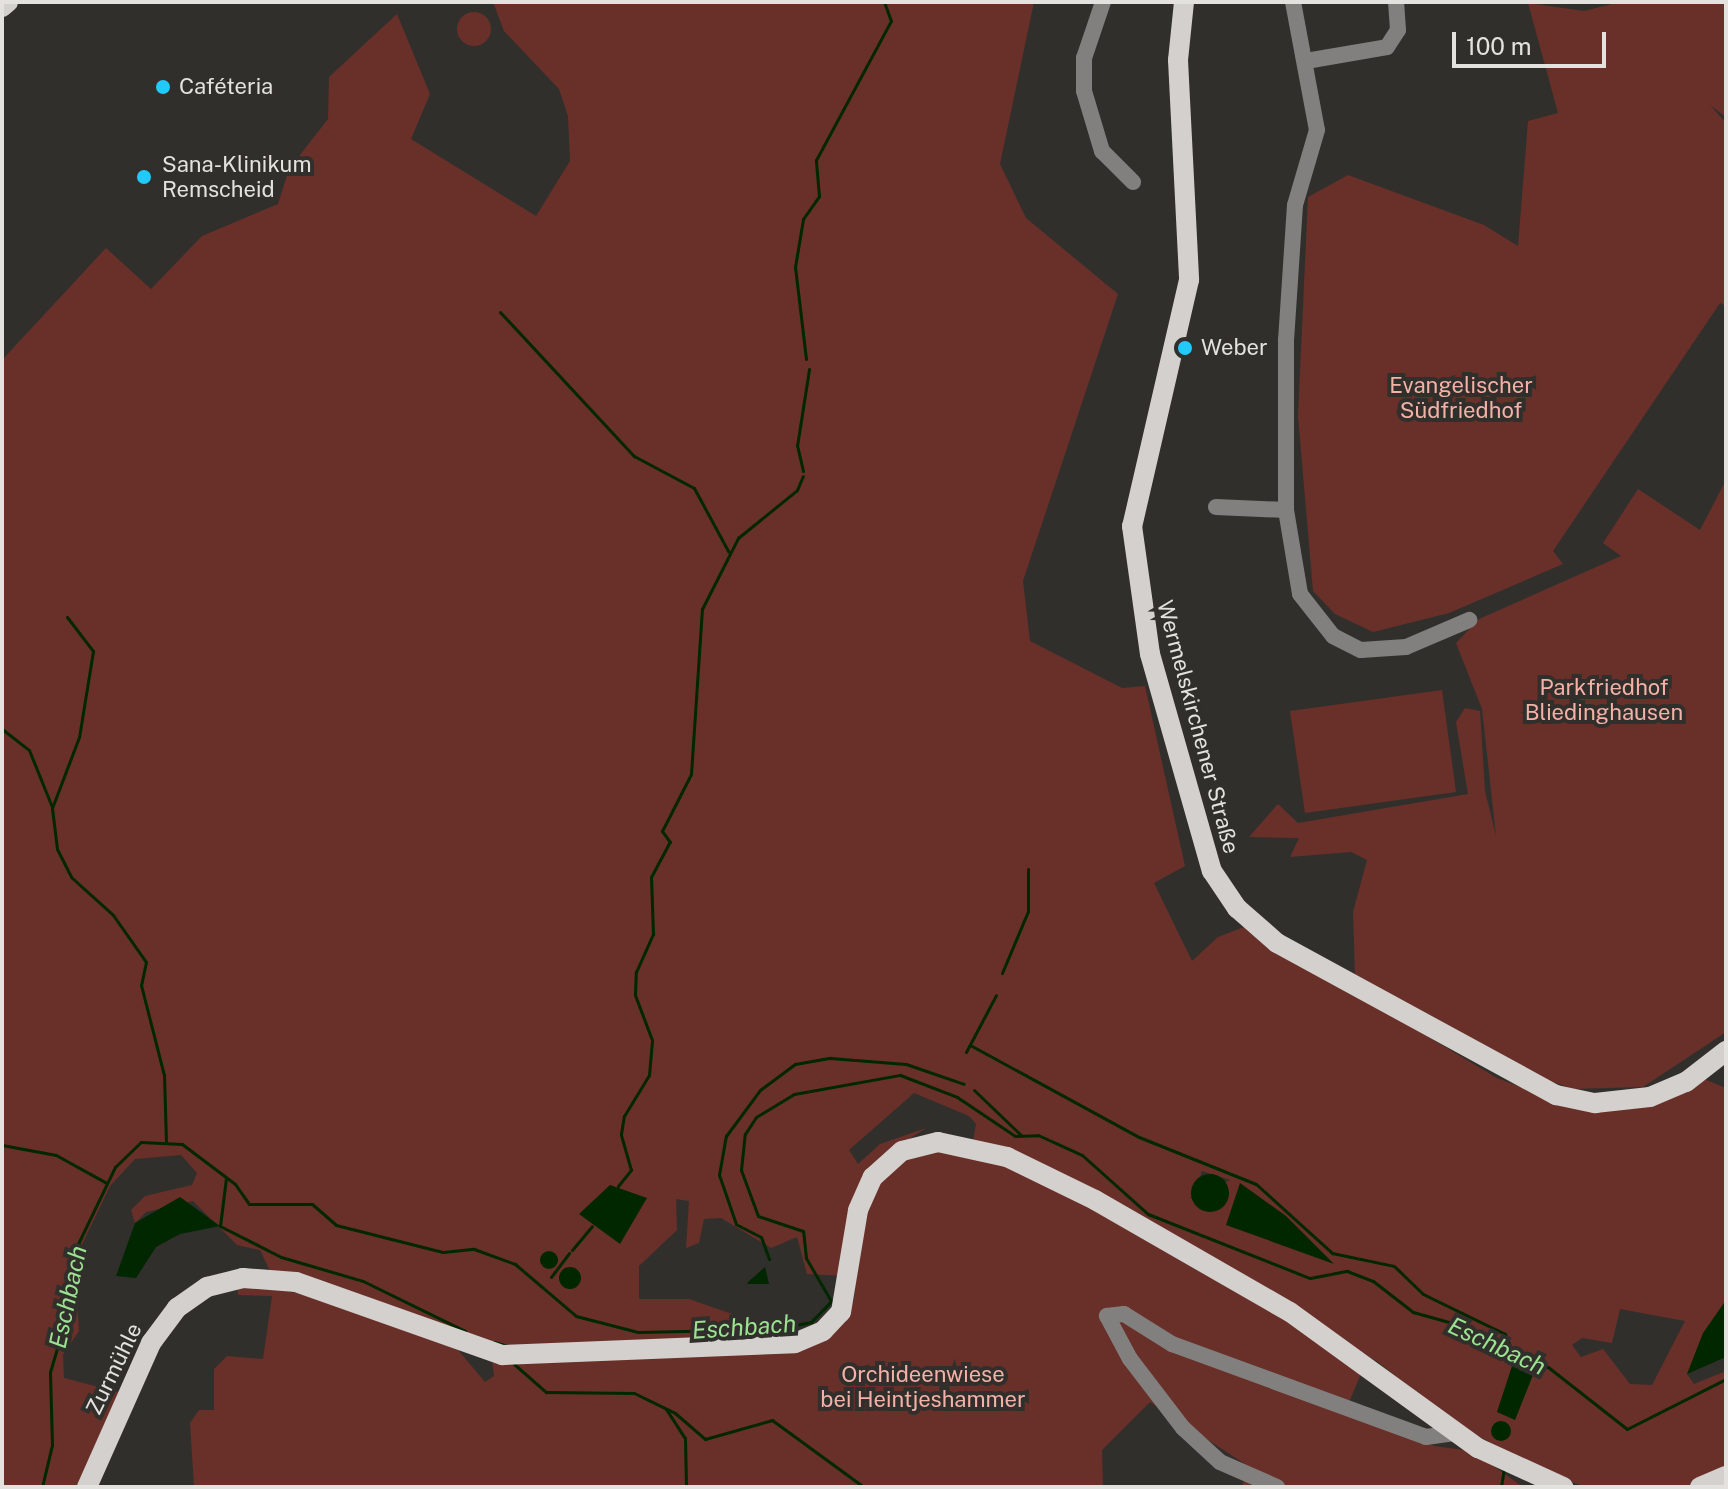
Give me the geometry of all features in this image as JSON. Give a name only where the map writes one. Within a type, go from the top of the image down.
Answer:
[{"type":"main road","points":[[2,7],[8,2]]},
{"type":"main road","name":"Wermelskirchener Straße","points":[[1184,2],[1178,42],[1189,280],[1132,526],[1150,654],[1212,871],[1237,908],[1277,943],[1544,1091],[1595,1103],[1650,1097],[1686,1082],[1726,1051]]},
{"type":"main road","name":"Zurmühle","points":[[87,1487],[145,1353],[192,1296],[254,1277],[344,1298],[502,1355],[804,1341],[828,1328],[844,1305],[858,1210],[873,1177],[909,1147],[948,1142],[1036,1169],[1264,1296],[1455,1433],[1563,1487]]},
{"type":"main road","points":[[1700,1487],[1726,1476]]},
{"type":"street","points":[[1103,2],[1084,58],[1084,91],[1102,151],[1133,182]]},
{"type":"street","points":[[1293,2],[1306,61],[1317,141],[1295,205],[1286,510],[1300,594],[1321,626],[1347,645],[1392,651],[1469,620]]},
{"type":"street","points":[[1306,61],[1387,47],[1398,30],[1396,2]]},
{"type":"street","points":[[1216,507],[1286,510]]},
{"type":"street","points":[[1277,1487],[1220,1462],[1183,1428],[1130,1359],[1107,1316],[1124,1314],[1172,1344],[1426,1437],[1455,1433]]},
{"type":"green space","points":[[493,2],[1034,2],[1000,164],[1026,218],[1118,294],[1023,581],[1030,641],[1122,688],[1145,686],[1185,866],[1154,883],[1192,961],[1218,937],[1244,927],[1497,1078],[1571,1106],[1704,1079],[1726,1088],[1726,1300],[1687,1374],[1694,1384],[1726,1371],[1726,1470],[1685,1487],[1586,1487],[1541,1472],[1449,1419],[1378,1362],[973,1141],[976,1124],[969,1116],[914,1093],[849,1150],[858,1164],[880,1144],[926,1128],[881,1157],[844,1276],[807,1274],[797,1237],[771,1248],[721,1218],[704,1219],[699,1243],[686,1248],[689,1201],[676,1199],[677,1230],[639,1266],[639,1299],[689,1299],[738,1316],[742,1342],[506,1351],[271,1273],[260,1250],[237,1245],[193,1201],[146,1212],[135,1223],[131,1210],[145,1196],[192,1185],[197,1173],[181,1155],[135,1159],[110,1186],[75,1259],[79,1331],[63,1355],[64,1378],[122,1393],[80,1487],[2,1487],[2,360],[106,248],[151,289],[202,236],[278,204],[289,169],[328,119],[329,77],[397,14],[430,94],[411,139],[536,216],[570,161],[568,116],[559,89],[504,31]],"holes":[[[1202,1171],[1230,1180],[1190,1199],[1195,1191]],[[1620,1309],[1685,1321],[1652,1385],[1630,1384],[1603,1349],[1581,1357],[1572,1345],[1582,1338],[1612,1343]]]},
{"type":"green space","name":"Evangelischer Südfriedhof","points":[[1620,2],[1726,2],[1726,117],[1710,105],[1726,123],[1726,306],[1720,303],[1553,551],[1563,564],[1449,613],[1373,632],[1335,614],[1313,591],[1298,416],[1308,197],[1348,175],[1484,225],[1518,246],[1528,121],[1558,113],[1528,3],[1584,11]]},
{"type":"green space","points":[[474,12],[486,17],[491,29],[486,41],[474,46],[462,41],[457,29],[462,17]]},
{"type":"green space","name":"Parkfriedhof Bliedinghausen","points":[[1726,480],[1726,1032],[1643,1087],[1573,1089],[1533,1075],[1355,974],[1353,912],[1367,860],[1351,852],[1290,857],[1299,838],[1249,837],[1278,804],[1298,823],[1468,794],[1456,722],[1465,708],[1480,711],[1485,791],[1496,836],[1482,709],[1456,643],[1479,619],[1621,556],[1603,543],[1638,489],[1700,530]]},
{"type":"green space","points":[[1442,690],[1456,792],[1305,813],[1290,711]]},
{"type":"green space","name":"Orchideenwiese bei Heintjeshammer","points":[[931,1147],[1007,1164],[1259,1299],[1362,1371],[1346,1410],[1434,1446],[1472,1451],[1523,1487],[1242,1487],[1248,1466],[1150,1402],[1102,1450],[1103,1487],[194,1487],[190,1423],[199,1410],[214,1410],[214,1369],[227,1356],[263,1359],[272,1296],[238,1295],[237,1284],[330,1298],[458,1350],[485,1382],[494,1376],[492,1359],[779,1350],[853,1303],[869,1195],[898,1159]]},
{"type":"shaded area","points":[[1210,1174],[1224,1179],[1229,1193],[1224,1207],[1210,1212],[1196,1207],[1191,1193],[1196,1179]]},
{"type":"shaded area","points":[[1240,1183],[1286,1216],[1334,1264],[1226,1225]]},
{"type":"shaded area","points":[[610,1185],[647,1198],[620,1244],[579,1214]]},
{"type":"shaded area","points":[[180,1197],[220,1226],[180,1234],[156,1247],[136,1278],[116,1276],[135,1223]]},
{"type":"shaded area","points":[[545,1251],[553,1251],[558,1260],[556,1267],[545,1269],[540,1264],[540,1256]]},
{"type":"shaded area","points":[[566,1267],[574,1267],[581,1278],[574,1289],[566,1289],[559,1282],[559,1274]]},
{"type":"shaded area","points":[[765,1267],[769,1284],[747,1284],[748,1282]]},
{"type":"shaded area","points":[[1726,1300],[1726,1357],[1687,1374],[1703,1333]]},
{"type":"shaded area","points":[[1513,1363],[1533,1375],[1515,1420],[1497,1412]]},
{"type":"shaded area","points":[[1501,1421],[1508,1424],[1511,1431],[1508,1438],[1501,1441],[1494,1438],[1491,1431],[1494,1424]]},
{"type":"waterway","points":[[806,359],[795,267],[803,219],[819,196],[816,160],[891,21],[884,2]]},
{"type":"waterway","points":[[500,312],[634,456],[694,488],[728,551]]},
{"type":"waterway","points":[[803,471],[797,446],[809,369]]},
{"type":"waterway","points":[[618,1186],[631,1170],[621,1134],[624,1116],[649,1075],[652,1040],[635,995],[636,972],[653,934],[651,877],[670,842],[662,831],[691,774],[702,609],[738,538],[797,490],[803,476]]},
{"type":"waterway","points":[[67,617],[93,651],[79,737],[52,808],[57,849],[71,877],[113,915],[146,962],[141,985],[164,1075],[166,1141]]},
{"type":"waterway","points":[[2,729],[29,750],[52,807]]},
{"type":"waterway","points":[[1002,973],[1028,911],[1028,869]]},
{"type":"waterway","points":[[966,1052],[996,995]]},
{"type":"waterway","points":[[970,1045],[1139,1137],[1256,1184],[1332,1253],[1394,1266],[1423,1294],[1505,1334],[1511,1349]]},
{"type":"waterway","points":[[769,1259],[761,1237],[736,1224],[719,1175],[726,1136],[760,1090],[795,1064],[830,1058],[906,1064],[964,1084]]},
{"type":"waterway","name":"Eschbach","points":[[42,1487],[52,1445],[50,1372],[71,1301],[75,1250],[115,1167],[141,1142],[182,1144],[235,1184],[249,1204],[312,1204],[336,1225],[443,1252],[474,1249],[515,1264],[576,1316],[638,1332],[775,1329],[811,1322],[831,1301],[806,1258],[803,1231],[758,1216],[741,1170],[745,1134],[756,1117],[794,1094],[900,1075],[957,1097],[1015,1136],[1038,1135],[1082,1155],[1148,1214],[1310,1278],[1347,1271],[1373,1281],[1413,1312],[1463,1326],[1548,1367],[1627,1429],[1726,1379]]},
{"type":"waterway","points":[[974,1090],[1021,1135]]},
{"type":"waterway","points":[[2,1145],[56,1155],[105,1182]]},
{"type":"waterway","points":[[226,1178],[220,1226],[281,1257],[363,1281],[465,1331]]},
{"type":"waterway","points":[[572,1250],[592,1226]]},
{"type":"waterway","points":[[551,1277],[569,1253]]},
{"type":"waterway","points":[[494,1342],[508,1346]]},
{"type":"waterway","points":[[514,1364],[546,1392],[634,1393],[675,1413],[705,1439],[772,1420],[864,1487]]},
{"type":"waterway","points":[[666,1409],[685,1438],[686,1487]]},
{"type":"waterway","points":[[1501,1487],[1504,1467]]},
{"type":"place","name":"Caféteria","points":[[163,87]]},
{"type":"place","name":"Sana-Klinikum Remscheid","points":[[144,177]]},
{"type":"place","name":"Weber","points":[[1185,348]]}]
